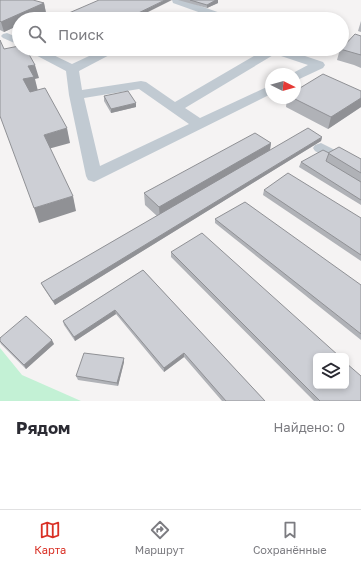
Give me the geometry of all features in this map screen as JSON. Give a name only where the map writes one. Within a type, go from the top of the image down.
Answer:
[{"type":"lane","points":[[176,1],[208,12]]},
{"type":"lane","points":[[7,36],[12,38]]},
{"type":"lane","points":[[46,56],[72,69]]},
{"type":"lane","points":[[72,69],[99,56]]},
{"type":"lane","points":[[175,108],[261,56]]},
{"type":"lane","points":[[293,56],[319,65],[301,74]]},
{"type":"lane","points":[[72,69],[76,95],[94,176],[265,92]]},
{"type":"lane","points":[[76,95],[141,85],[199,124]]},
{"type":"lane","points":[[321,148],[361,170]]},
{"type":"green space","points":[[0,348],[22,375],[81,401],[0,401]]},
{"type":"building","points":[[0,0],[33,0],[44,3],[24,12],[12,12],[12,17],[1,22]]},
{"type":"building","points":[[99,0],[165,0],[140,12],[71,12]]},
{"type":"building","points":[[190,0],[216,0],[207,5]]},
{"type":"building","points":[[355,34],[361,36],[361,55],[349,52],[349,40]]},
{"type":"building","points":[[0,40],[4,49],[12,47],[12,56],[30,56],[35,65],[28,66],[34,77],[23,79],[30,92],[45,88],[67,128],[44,135],[73,196],[34,208],[0,116]]},
{"type":"building","points":[[323,74],[361,91],[361,98],[331,117],[301,102],[301,87]]},
{"type":"building","points":[[128,91],[136,103],[111,109],[104,96]]},
{"type":"building","points":[[308,128],[322,137],[53,301],[41,283]]},
{"type":"building","points":[[255,133],[271,143],[159,207],[144,193]]},
{"type":"building","points":[[339,147],[361,159],[361,173],[328,153]]},
{"type":"building","points":[[323,150],[329,153],[326,161],[361,182],[361,200],[301,162]]},
{"type":"building","points":[[288,173],[361,218],[361,255],[264,190]]},
{"type":"building","points":[[245,202],[361,285],[361,334],[215,219]]},
{"type":"building","points":[[202,233],[336,353],[313,353],[313,389],[349,389],[349,366],[361,376],[361,401],[320,401],[171,252]]},
{"type":"building","points":[[143,270],[265,401],[226,401],[184,353],[164,368],[115,310],[74,337],[63,321]]},
{"type":"building","points":[[26,316],[52,340],[24,365],[0,341],[0,338]]},
{"type":"building","points":[[84,353],[124,358],[117,383],[76,376]]}]
